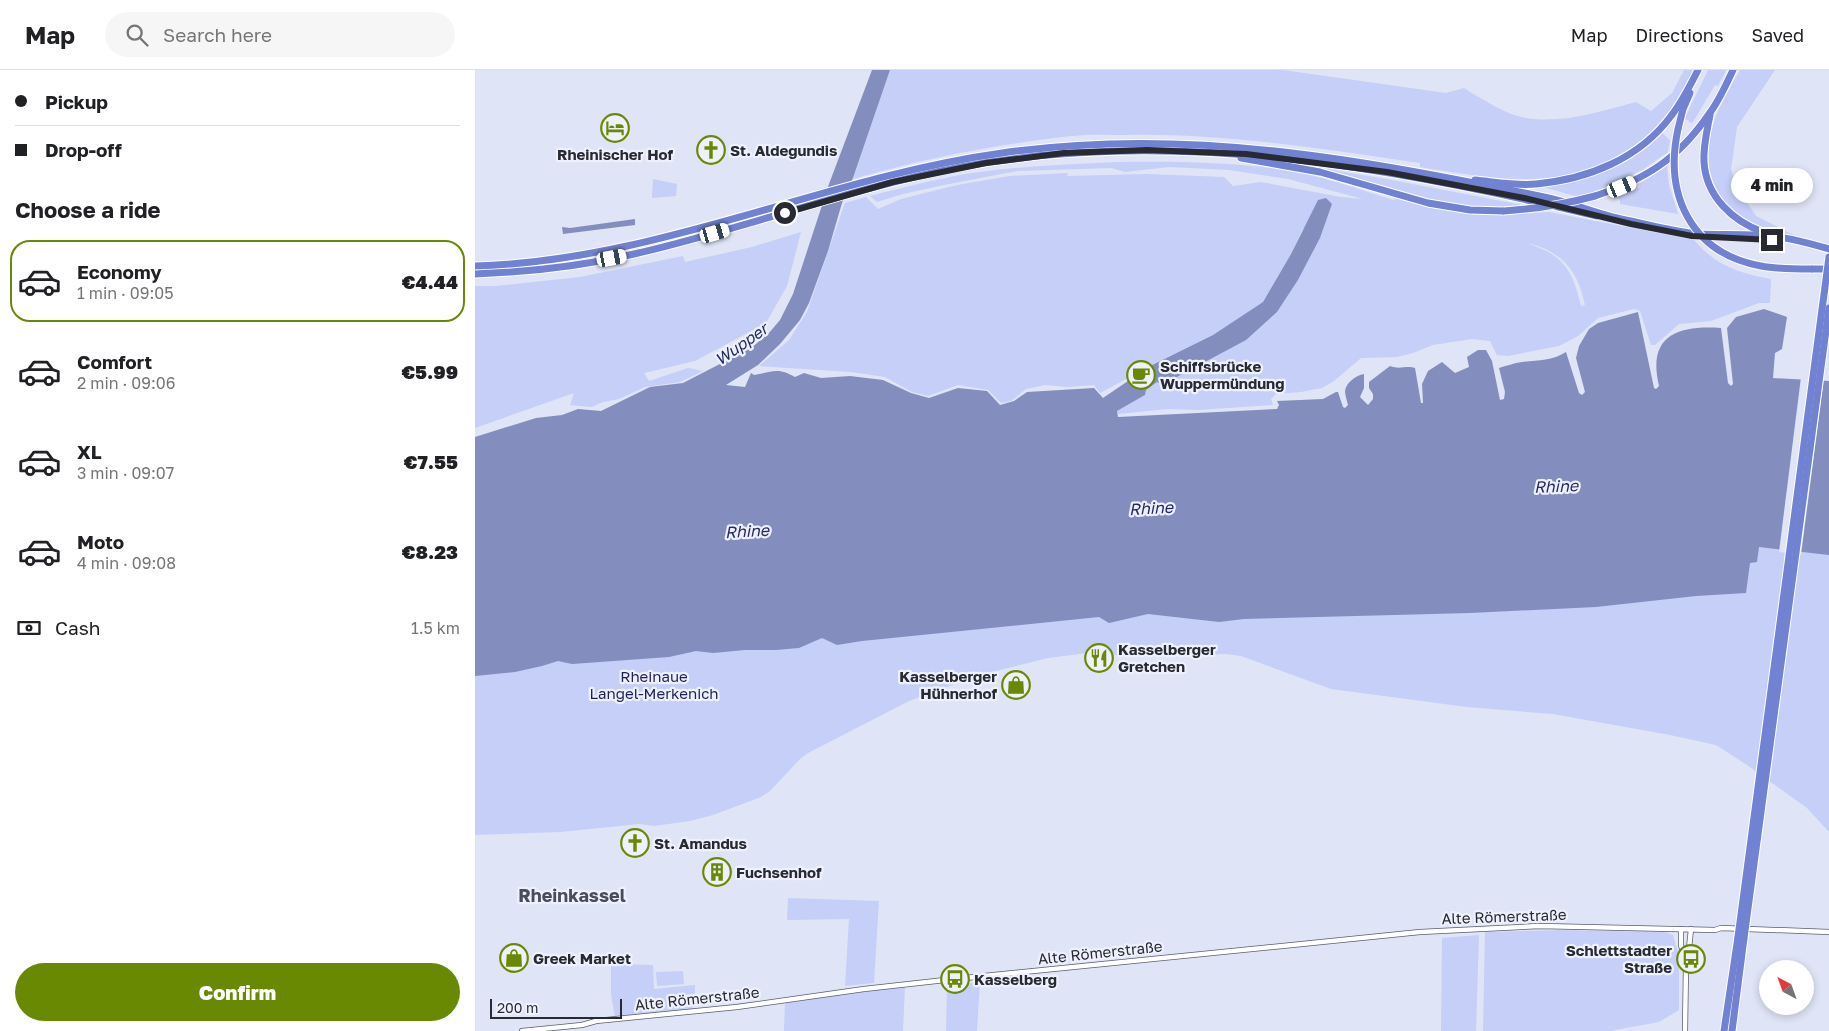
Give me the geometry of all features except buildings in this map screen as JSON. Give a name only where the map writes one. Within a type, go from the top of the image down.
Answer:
[{"type":"highway","points":[[1699,70],[1683,109],[1673,158],[1676,188],[1686,215],[1703,238],[1725,253],[1743,261],[1760,266],[1829,269]]},
{"type":"highway","points":[[1457,179],[1535,184],[1580,176],[1606,167],[1635,151],[1653,136],[1673,114],[1699,70]]},
{"type":"highway","points":[[1206,153],[1321,172],[1428,203],[1470,210],[1504,211],[1554,206],[1595,196],[1632,183],[1663,164],[1684,146],[1710,114],[1733,70]]},
{"type":"highway","points":[[1710,114],[1705,142],[1704,164],[1709,184],[1719,201],[1731,215],[1749,227],[1785,239]]},
{"type":"highway","points":[[475,274],[539,269],[632,255],[785,213],[955,160],[1001,153],[1110,143],[1177,143],[1251,147],[1340,159],[1457,179],[1482,186],[1579,205],[1617,219],[1687,233],[1759,234],[1829,249]]},
{"type":"highway","points":[[475,266],[559,260],[650,242],[787,204],[892,179],[1023,157],[1117,151],[1246,154],[1387,172],[1524,198],[1631,224],[1692,236],[1772,240],[1829,253]]},
{"type":"highway","points":[[1732,1031],[1741,938],[1829,257]]},
{"type":"highway","points":[[1724,1031],[1741,938],[1829,308]]},
{"type":"street","name":"Alte Römerstraße","points":[[522,1031],[927,982],[1420,932],[1540,926],[1715,930],[1721,928],[1829,932]]},
{"type":"street","points":[[1681,929],[1681,945],[1686,965],[1685,1031]]},
{"type":"street","points":[[1686,965],[1691,929]]},
{"type":"green space","points":[[890,70],[1283,70],[1446,93],[1464,88],[1488,103],[1525,118],[1560,119],[1585,115],[1636,102],[1651,111],[1672,93],[1684,70],[1695,70],[1661,124],[1639,144],[1597,167],[1573,174],[1548,178],[1522,179],[1471,175],[1420,167],[1420,163],[1310,147],[1237,139],[1163,135],[1099,135],[1072,136],[989,148],[934,158],[853,179]]},
{"type":"green space","points":[[1708,70],[1726,70],[1718,86],[1715,85],[1691,123],[1685,118]]},
{"type":"green space","points":[[1740,70],[1775,70],[1737,127],[1731,169],[1737,187],[1756,216],[1800,238],[1766,229],[1741,217],[1729,207],[1713,182],[1708,153],[1710,138],[1719,109]]},
{"type":"green space","points":[[1662,133],[1670,140],[1668,152],[1642,170],[1597,191],[1579,197],[1539,186],[1576,180],[1605,170],[1632,155]]},
{"type":"green space","points":[[1101,163],[1202,163],[1286,170],[1326,179],[1393,200],[1397,199],[1444,210],[1504,215],[1549,212],[1694,240],[1711,256],[1729,267],[1771,279],[1770,303],[1759,303],[1711,321],[1679,324],[1655,345],[1651,345],[1640,311],[1634,309],[1598,318],[1578,336],[1559,346],[1508,356],[1497,355],[1490,341],[1472,339],[1433,345],[1397,357],[1361,358],[1334,381],[1322,388],[1276,394],[1271,399],[1273,405],[1198,410],[1168,409],[1118,414],[1117,411],[1145,395],[1146,390],[1157,382],[1277,312],[1298,280],[1320,238],[1332,204],[1302,230],[1291,254],[1263,302],[1213,335],[1159,361],[1100,393],[1094,385],[1068,387],[1045,385],[1026,389],[1011,401],[1001,403],[988,390],[958,385],[928,396],[912,392],[885,377],[851,372],[759,366],[789,340],[807,312],[845,203],[866,197],[878,209],[901,199],[957,185],[1010,176],[1068,173],[1067,176],[1147,174],[1224,177],[1233,186],[1261,182],[1341,197],[1363,199],[1288,179],[1229,170],[1169,167],[1125,172],[1111,168],[1017,171],[903,194],[877,202],[870,196],[938,179],[980,172]],"holes":[[[1528,243],[1551,252],[1567,265],[1578,282],[1585,305],[1581,306],[1575,284],[1564,265],[1550,253]]]},
{"type":"green space","points":[[1667,166],[1669,185],[1678,214],[1620,204],[1620,200],[1612,195],[1640,187],[1639,184]]},
{"type":"green space","points":[[1321,168],[1527,206],[1496,208],[1438,202]]},
{"type":"green space","points":[[653,179],[677,184],[676,196],[652,198]]},
{"type":"green space","points":[[801,232],[787,286],[766,323],[695,361],[644,373],[649,381],[688,368],[703,371],[680,382],[645,387],[619,399],[603,402],[592,407],[570,405],[574,393],[475,428],[475,286],[496,286],[580,277],[683,256],[685,262],[752,247]]},
{"type":"green space","name":"Rheinaue Langel-Merkenich","points":[[1829,481],[1829,832],[1807,808],[1716,745],[1553,714],[1467,707],[1331,689],[1241,656],[1226,654],[1122,657],[1102,651],[1048,658],[979,675],[909,701],[808,753],[770,791],[761,797],[713,815],[690,821],[654,826],[640,824],[560,832],[475,835],[475,555]]},
{"type":"green space","points":[[788,898],[879,901],[874,983],[845,986],[849,919],[787,920]]},
{"type":"green space","points":[[1562,930],[1665,932],[1673,935],[1679,956],[1679,1010],[1659,1022],[1610,1031],[1483,1031],[1485,932]]},
{"type":"green space","points":[[1479,935],[1476,1031],[1441,1031],[1442,938]]},
{"type":"green space","points":[[611,964],[653,965],[654,989],[695,985],[695,1002],[691,1010],[615,1018],[611,994]]},
{"type":"green space","points":[[683,971],[684,984],[657,986],[656,972]]},
{"type":"green space","points":[[980,982],[977,1031],[946,1031],[947,986]]},
{"type":"green space","points":[[905,986],[903,1031],[784,1031],[785,1003]]},
{"type":"water","name":"Rhine","points":[[872,70],[890,70],[853,178],[842,203],[828,251],[809,303],[800,320],[780,344],[758,365],[726,385],[745,387],[751,373],[754,375],[779,371],[795,377],[804,373],[821,378],[850,376],[883,380],[911,393],[929,398],[958,388],[987,391],[1000,405],[1014,401],[1027,392],[1094,388],[1103,398],[1128,381],[1138,379],[1152,369],[1152,365],[1213,335],[1263,302],[1291,254],[1318,200],[1326,198],[1332,204],[1320,238],[1298,280],[1277,312],[1246,340],[1162,385],[1157,382],[1146,390],[1145,395],[1117,411],[1118,417],[1277,409],[1279,405],[1277,401],[1323,399],[1336,392],[1338,392],[1345,408],[1348,405],[1345,391],[1347,385],[1355,378],[1364,374],[1364,388],[1360,397],[1368,405],[1373,399],[1369,382],[1390,366],[1415,368],[1421,403],[1423,403],[1422,384],[1428,371],[1442,362],[1455,373],[1469,367],[1467,357],[1478,350],[1486,350],[1492,361],[1500,400],[1504,399],[1505,392],[1499,368],[1519,362],[1550,359],[1566,352],[1579,393],[1582,395],[1585,392],[1576,358],[1579,346],[1589,329],[1598,323],[1638,312],[1654,388],[1656,389],[1659,386],[1656,369],[1657,355],[1662,345],[1669,337],[1679,332],[1705,328],[1721,328],[1728,383],[1731,386],[1733,384],[1727,328],[1736,317],[1764,309],[1787,317],[1782,349],[1775,353],[1773,378],[1829,381],[1829,555],[1759,547],[1757,562],[1750,563],[1746,593],[1696,596],[1596,607],[1470,613],[1244,619],[1219,622],[1148,614],[1109,623],[1099,617],[837,645],[822,638],[799,648],[776,650],[713,653],[696,651],[669,657],[572,664],[558,661],[515,672],[475,676],[475,437],[536,418],[562,415],[578,409],[601,411],[650,387],[683,383],[751,348],[769,333],[780,320],[793,294],[829,184]]},
{"type":"water","points":[[635,219],[635,225],[563,234],[562,227],[570,228]]},
{"type":"pier","points":[[1801,377],[1824,378],[1801,555],[1779,552]]},
{"type":"place","name":"Rheinischer Hof","points":[[615,128]]},
{"type":"place","name":"St. Aldegundis","points":[[711,150]]},
{"type":"place","name":"Schiffsbrücke Wuppermündung","points":[[1141,375]]},
{"type":"place","name":"Kasselberger Gretchen","points":[[1099,658]]},
{"type":"place","name":"Kasselberger Hühnerhof","points":[[1016,685]]},
{"type":"place","name":"St. Amandus","points":[[635,843]]},
{"type":"place","name":"Fuchsenhof","points":[[717,872]]},
{"type":"place","name":"Greek Market","points":[[514,958]]},
{"type":"place","name":"Schlettstadter Straße","points":[[1691,959]]},
{"type":"place","name":"Kasselberg","points":[[955,979]]},
{"type":"district","name":"Rheinkassel","points":[[572,895]]},
{"type":"route","points":[[785,213],[893,182],[960,167],[1023,157],[1064,153],[1147,150],[1246,154],[1387,172],[1524,198],[1631,224],[1692,236],[1772,240]]},
{"type":"water label","name":"Wupper","points":[[741,344]]}]
